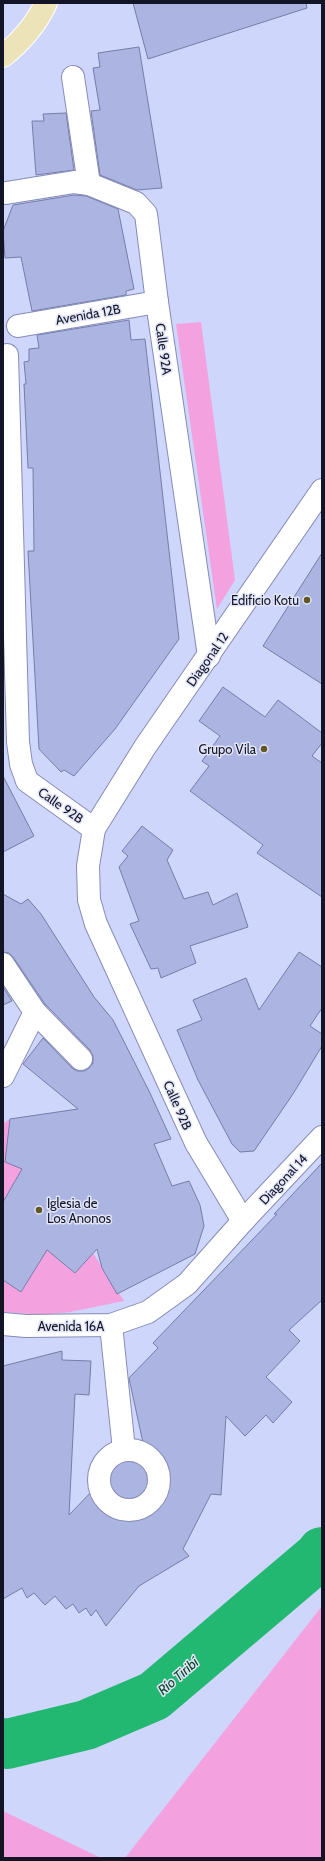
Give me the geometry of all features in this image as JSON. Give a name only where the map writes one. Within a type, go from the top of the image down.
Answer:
[{"type":"main road","points":[[3,56],[13,48],[42,11],[46,3]]},
{"type":"street","points":[[73,77],[89,184]]},
{"type":"street","name":"Calle 92A","points":[[6,193],[74,182],[89,184],[136,203],[146,214],[157,302],[209,656]]},
{"type":"street","name":"Avenida 12B","points":[[18,326],[157,302]]},
{"type":"street","name":"Calle 92B","points":[[7,355],[18,742],[20,764],[27,781],[94,828],[88,866],[89,900],[96,924],[196,1143],[244,1220]]},
{"type":"street","name":"Diagonal 12","points":[[94,828],[145,747],[322,490]]},
{"type":"street","points":[[3,964],[35,1012],[81,1059]]},
{"type":"street","points":[[3,1076],[35,1012]]},
{"type":"street","name":"Diagonal 14","points":[[244,1220],[322,1137]]},
{"type":"street","name":"Avenida 16A","points":[[3,1324],[26,1326],[111,1326],[148,1312],[187,1284],[244,1220]]},
{"type":"street","points":[[111,1326],[124,1450]]},
{"type":"shaded area","points":[[201,322],[235,580],[217,609],[176,324]]},
{"type":"shaded area","points":[[10,1119],[5,1161],[22,1169],[3,1202],[3,1124]]},
{"type":"shaded area","points":[[47,1250],[75,1273],[93,1253],[124,1301],[70,1312],[43,1315],[3,1312],[3,1280],[21,1292]]},
{"type":"shaded area","points":[[322,1606],[322,1858],[125,1858]]},
{"type":"shaded area","points":[[3,1811],[101,1858],[3,1858]]},
{"type":"building","points":[[133,3],[306,3],[307,8],[148,59]]},
{"type":"building","points":[[139,47],[162,188],[137,190],[100,175],[91,111],[100,110],[93,68],[100,67],[98,53]]},
{"type":"building","points":[[66,113],[74,170],[36,175],[32,121],[44,121],[43,114]]},
{"type":"building","points":[[74,195],[86,196],[118,209],[134,289],[126,291],[126,295],[32,311],[21,257],[5,258],[3,231],[13,205]]},
{"type":"building","points":[[129,320],[131,340],[145,339],[179,639],[115,729],[74,776],[64,770],[61,772],[39,749],[28,551],[34,551],[33,468],[28,468],[24,362],[29,361],[29,349],[39,348],[37,335]]},
{"type":"building","name":"Edificio Kotu","points":[[322,553],[322,684],[263,646]]},
{"type":"building","name":"Grupo Vila","points":[[223,687],[265,717],[278,700],[322,733],[322,743],[312,756],[322,763],[322,897],[257,853],[263,845],[190,791],[209,766],[202,761],[220,736],[199,721]]},
{"type":"building","points":[[3,776],[34,836],[3,852]]},
{"type":"building","points":[[142,826],[173,850],[167,860],[184,899],[208,892],[213,905],[237,893],[248,927],[190,946],[196,963],[161,978],[158,968],[151,969],[130,924],[139,921],[119,867],[128,856],[122,851]]},
{"type":"building","points":[[3,894],[21,904],[28,899],[41,914],[94,997],[113,1020],[150,1093],[171,1139],[154,1144],[172,1186],[189,1181],[200,1205],[204,1226],[195,1254],[117,1294],[102,1268],[97,1249],[75,1273],[47,1250],[21,1292],[3,1280],[3,1202],[22,1169],[5,1162],[10,1119],[78,1109],[23,1064],[43,1038],[72,1068],[77,1071],[84,1071],[89,1068],[93,1063],[93,1056],[90,1050],[45,1004],[13,957],[9,953],[3,952]]},
{"type":"building","points":[[299,952],[322,967],[322,1008],[310,1026],[322,1034],[322,1046],[293,1094],[254,1151],[240,1152],[232,1144],[198,1080],[177,1030],[202,1020],[193,1000],[246,978],[259,1010]]},
{"type":"building","points":[[3,987],[12,1001],[3,1005]]},
{"type":"building","points":[[322,1163],[322,1300],[289,1330],[300,1341],[266,1377],[292,1402],[273,1423],[266,1415],[245,1436],[226,1416],[221,1495],[211,1494],[183,1549],[189,1556],[139,1586],[106,1626],[96,1610],[91,1616],[86,1608],[79,1613],[73,1604],[66,1609],[55,1596],[45,1605],[34,1593],[27,1598],[22,1588],[3,1599],[3,1366],[62,1351],[62,1360],[91,1361],[89,1395],[75,1394],[69,1515],[120,1462],[130,1461],[148,1466],[129,1378],[158,1348],[153,1343],[277,1214],[274,1214]]},
{"type":"waterway","name":"Río Tiribí","points":[[3,1743],[7,1744],[86,1725],[154,1696],[322,1552]]},
{"type":"place","name":"Edificio Kotu","points":[[307,600]]},
{"type":"place","name":"Grupo Vila","points":[[264,749]]},
{"type":"place","name":"Iglesia de Los Anonos","points":[[39,1210]]}]
